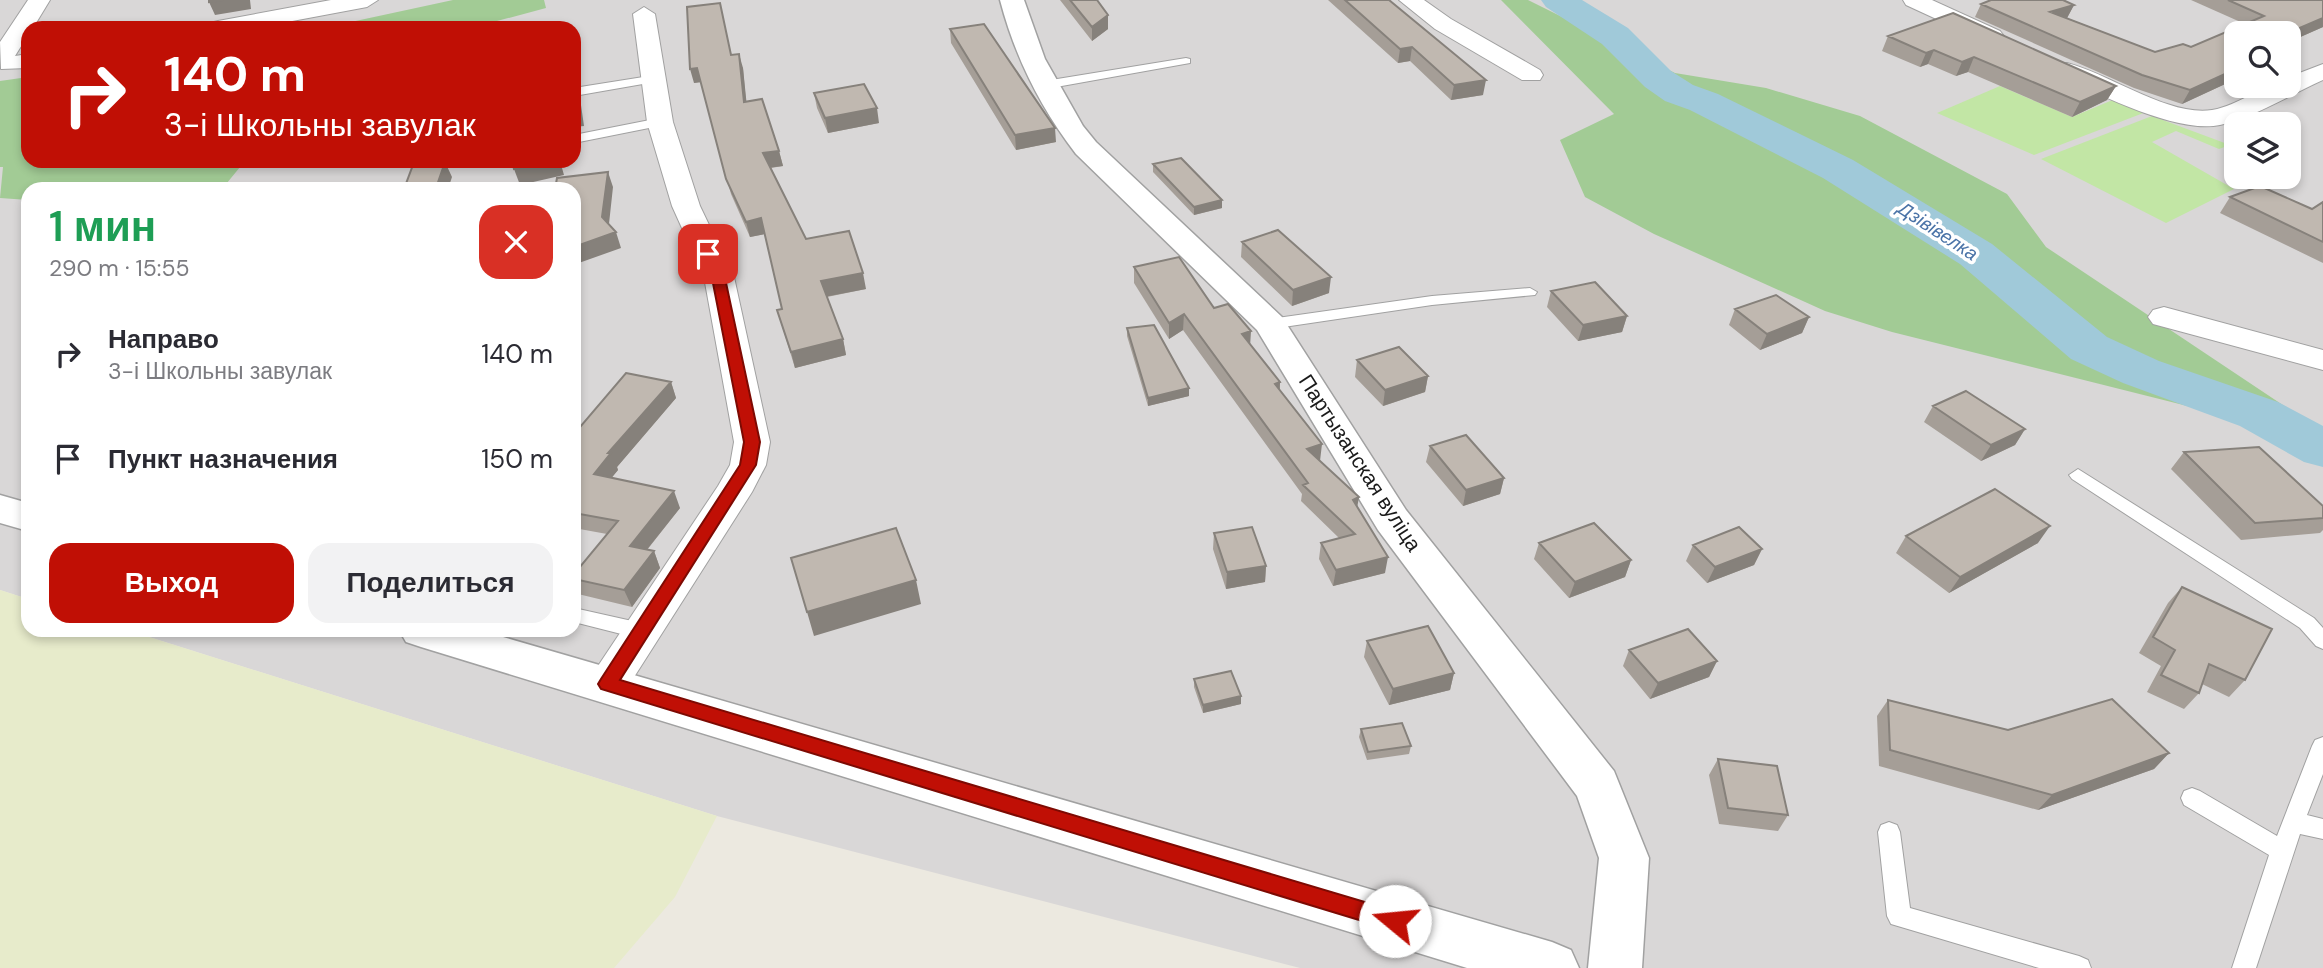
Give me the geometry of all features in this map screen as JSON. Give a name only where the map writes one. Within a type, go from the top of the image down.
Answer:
[{"type":"street","points":[[25,21],[39,0]]},
{"type":"street","points":[[255,21],[367,0]]},
{"type":"street","name":"Партызанская вуліца","points":[[1012,0],[1060,118],[1086,148],[1269,324],[1392,520],[1597,786],[1624,858],[1615,968]]},
{"type":"street","points":[[1410,0],[1443,24],[1531,75]]},
{"type":"street","points":[[1914,0],[2013,46]]},
{"type":"street","points":[[607,684],[734,492],[748,465],[752,442],[719,278],[686,206],[660,122],[656,79],[644,14]]},
{"type":"street","points":[[21,28],[1,59],[10,64],[21,62]]},
{"type":"street","points":[[2051,63],[2126,97],[2188,117],[2216,118],[2323,71]]},
{"type":"street","points":[[2164,317],[2323,360]]},
{"type":"street","points":[[0,509],[21,515]]},
{"type":"street","points":[[445,637],[1552,968]]},
{"type":"lane","points":[[1045,85],[1186,61]]},
{"type":"lane","points":[[581,91],[656,79]]},
{"type":"lane","points":[[581,138],[660,122]]},
{"type":"lane","points":[[1269,324],[1366,313],[1471,294],[1530,292]]},
{"type":"lane","points":[[2078,475],[2307,623],[2323,641]]},
{"type":"lane","points":[[581,617],[641,631]]},
{"type":"lane","points":[[2244,968],[2282,851],[2323,746]]},
{"type":"lane","points":[[2192,798],[2282,851]]},
{"type":"lane","points":[[2294,822],[2323,829]]},
{"type":"lane","points":[[1889,832],[1899,916],[2079,968]]},
{"type":"shaded area","points":[[0,0],[2323,0],[2323,968],[1300,968],[717,816],[149,637],[581,637],[581,182],[21,182],[21,597],[0,590]]},
{"type":"green space","points":[[453,0],[544,0],[546,8],[497,21],[356,21]]},
{"type":"green space","points":[[1501,0],[1528,0],[1675,73],[1766,88],[1860,116],[2007,194],[2046,247],[2323,432],[2323,440],[1892,332],[1825,311],[1654,234],[1585,197],[1560,140],[1614,114]]},
{"type":"green space","points":[[21,78],[21,168],[239,168],[228,182],[21,182],[21,200],[0,198],[3,167],[0,167],[0,81]]},
{"type":"green space","points":[[2000,86],[2072,117],[2115,99],[2146,112],[2034,155],[1937,113]]},
{"type":"green space","points":[[2152,116],[2224,143],[2224,147],[2219,149],[2176,131],[2152,142],[2224,183],[2224,189],[2234,189],[2166,223],[2041,159]]},
{"type":"green space","points":[[0,590],[21,597],[21,637],[149,637],[717,816],[675,897],[614,968],[0,968]]},
{"type":"building","points":[[1070,0],[1097,0],[1108,15],[1092,27]]},
{"type":"building","points":[[1345,0],[1389,0],[1486,80],[1454,85],[1412,47],[1400,49]]},
{"type":"building","points":[[1991,0],[2063,0],[2074,5],[2050,12],[2155,52],[2183,44],[2191,47],[2224,33],[2224,74],[2190,90],[2142,75],[1981,4]]},
{"type":"building","points":[[2228,0],[2323,0],[2323,18],[2301,27],[2301,21],[2252,21],[2264,16]]},
{"type":"building","points":[[720,3],[731,55],[739,54],[744,102],[762,99],[779,151],[763,153],[806,239],[849,231],[863,273],[821,281],[843,339],[791,352],[777,310],[782,309],[761,218],[746,222],[726,179],[697,68],[690,69],[687,7]]},
{"type":"building","points":[[1953,13],[2116,86],[2080,102],[1974,57],[1962,62],[1934,50],[1926,53],[1888,36]]},
{"type":"building","points":[[984,24],[1055,128],[1015,135],[950,29]]},
{"type":"building","points":[[864,84],[877,108],[825,118],[814,93]]},
{"type":"building","points":[[1181,158],[1222,200],[1194,207],[1153,164]]},
{"type":"building","points":[[412,168],[443,168],[438,182],[407,182]]},
{"type":"building","points":[[608,172],[602,217],[616,232],[581,244],[581,182],[556,182],[557,178]]},
{"type":"building","points":[[2252,189],[2267,189],[2312,209],[2323,202],[2323,242],[2230,197]]},
{"type":"building","points":[[1278,230],[1331,277],[1293,290],[1242,242]]},
{"type":"building","points":[[1179,257],[1214,308],[1228,304],[1251,331],[1242,334],[1280,382],[1275,384],[1322,444],[1307,449],[1359,497],[1353,500],[1388,557],[1336,570],[1321,543],[1355,534],[1303,485],[1308,483],[1184,314],[1169,323],[1134,267]]},
{"type":"building","points":[[1595,282],[1627,316],[1583,325],[1551,291]]},
{"type":"building","points":[[1776,295],[1809,317],[1767,334],[1735,309]]},
{"type":"building","points":[[1154,325],[1189,388],[1148,398],[1127,328]]},
{"type":"building","points":[[1399,347],[1428,376],[1385,390],[1357,360]]},
{"type":"building","points":[[626,373],[671,382],[608,453],[611,453],[594,474],[674,491],[630,546],[654,551],[624,590],[581,581],[581,566],[618,521],[581,514],[581,426]]},
{"type":"building","points":[[1966,391],[2025,429],[1991,445],[1933,406]]},
{"type":"building","points":[[1466,435],[1504,478],[1466,490],[1430,446]]},
{"type":"building","points":[[2259,447],[2323,506],[2323,518],[2255,523],[2184,452]]},
{"type":"building","points":[[1995,489],[2050,526],[1960,577],[1906,536]]},
{"type":"building","points":[[1594,523],[1631,560],[1575,582],[1539,543]]},
{"type":"building","points":[[1252,527],[1266,566],[1227,572],[1214,533]]},
{"type":"building","points":[[1739,527],[1762,549],[1715,567],[1693,545]]},
{"type":"building","points":[[896,528],[916,580],[807,612],[791,558]]},
{"type":"building","points":[[2182,587],[2272,629],[2245,680],[2209,664],[2199,693],[2161,675],[2175,650],[2153,637]]},
{"type":"building","points":[[1428,626],[1454,673],[1393,689],[1367,641]]},
{"type":"building","points":[[1688,629],[1717,661],[1658,683],[1629,650]]},
{"type":"building","points":[[1231,671],[1241,696],[1203,705],[1194,679]]},
{"type":"building","points":[[2112,699],[2169,753],[2052,795],[1890,750],[1888,700],[2008,730]]},
{"type":"building","points":[[1402,723],[1411,746],[1368,752],[1361,729]]},
{"type":"building","points":[[1718,759],[1777,766],[1788,815],[1728,808]]},
{"type":"waterway","name":"Дзівівелка","points":[[1558,0],[1615,36],[1658,79],[1679,93],[1704,102],[1838,169],[1976,254],[2089,348],[2141,372],[2259,414],[2323,449]]},
{"type":"route","points":[[708,254],[719,278],[752,442],[748,465],[734,492],[607,684],[1395,921]]}]
